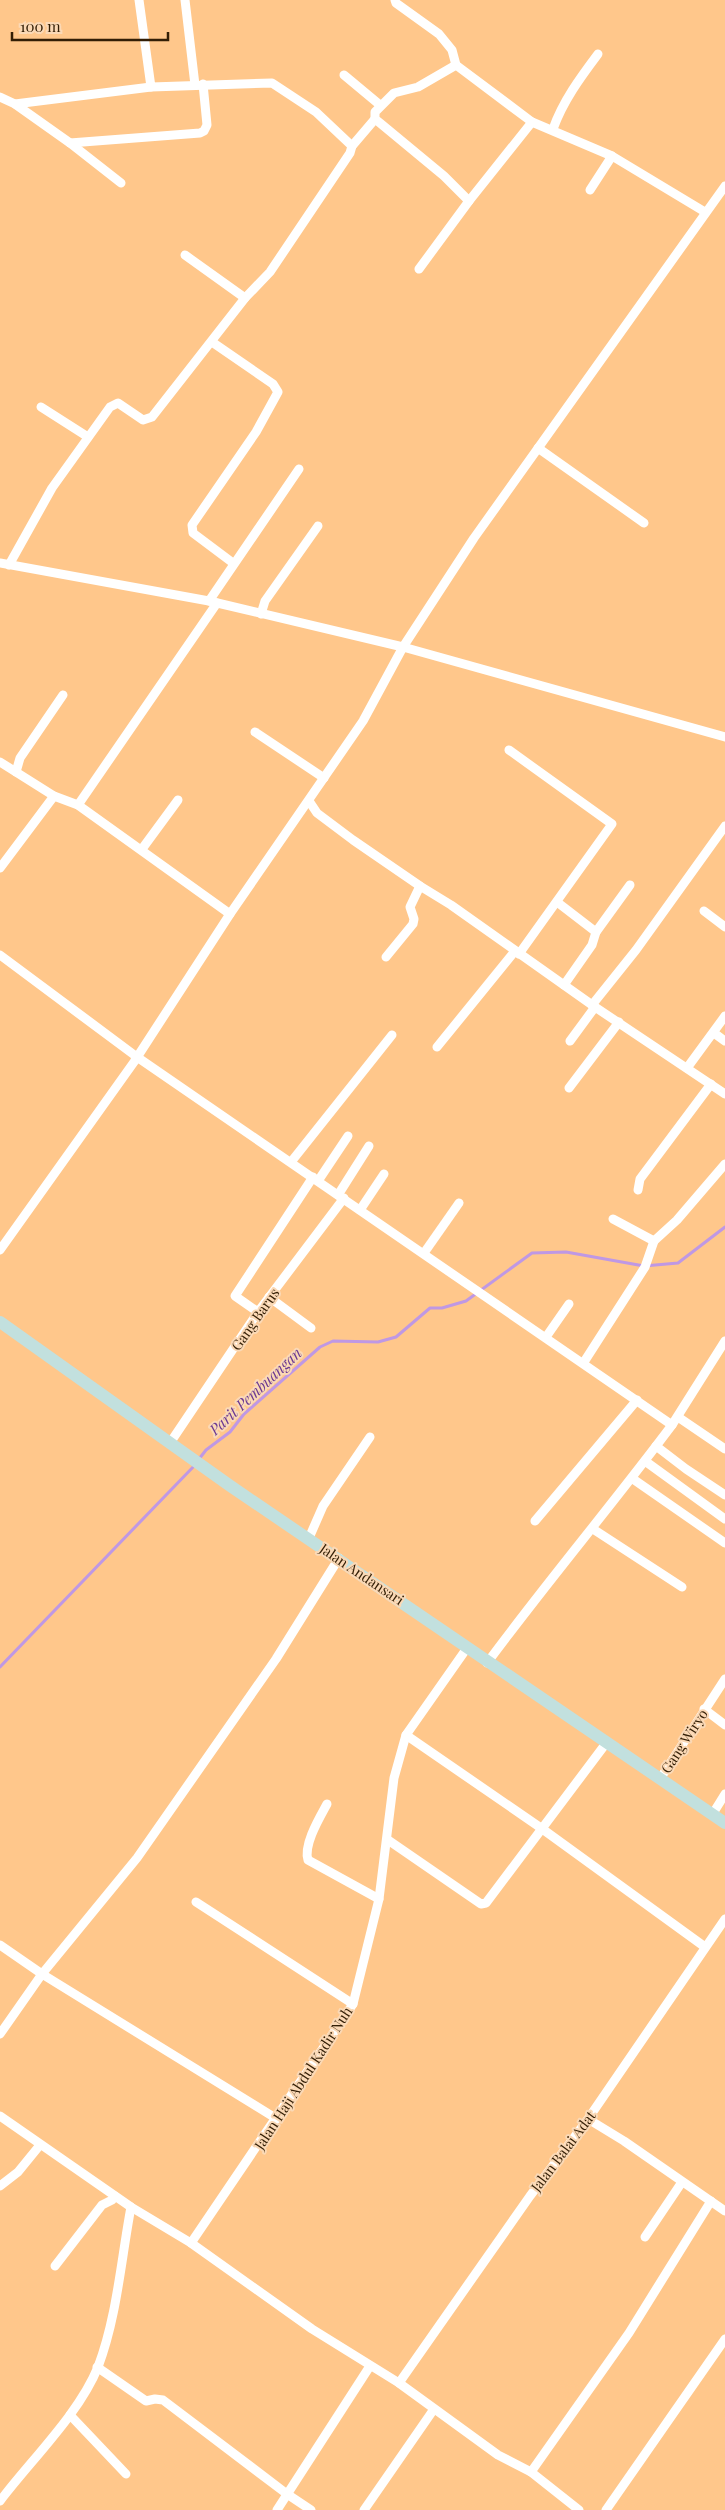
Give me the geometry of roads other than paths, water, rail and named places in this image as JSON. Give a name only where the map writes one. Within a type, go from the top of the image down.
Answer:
[{"type":"street","points":[[139,0],[151,87]]},
{"type":"street","points":[[70,142],[200,133],[206,128],[185,0]]},
{"type":"street","points":[[395,0],[396,3],[439,34],[452,50],[456,65],[532,122],[553,129],[612,156],[704,212]]},
{"type":"street","points":[[553,129],[559,110],[598,54]]},
{"type":"street","points":[[456,65],[418,87],[394,93],[380,105],[375,112],[375,119],[352,146],[350,153],[270,272],[245,298],[152,417],[143,420],[118,403],[113,403],[52,488],[4,564],[213,602],[403,647],[725,737]]},
{"type":"street","points":[[344,75],[380,105]]},
{"type":"street","points":[[15,104],[151,87],[272,83],[316,112],[352,146]]},
{"type":"street","points":[[0,97],[15,104],[70,142],[121,183]]},
{"type":"street","points":[[375,119],[444,176],[469,201]]},
{"type":"street","points":[[418,269],[532,122]]},
{"type":"street","points":[[590,190],[612,156]]},
{"type":"street","points":[[0,1250],[138,1057],[230,914],[363,721],[403,647],[474,538],[704,212],[725,186]]},
{"type":"street","points":[[185,255],[245,298]]},
{"type":"street","points":[[212,342],[273,384],[278,392],[256,432],[192,525],[193,533],[233,563]]},
{"type":"street","points":[[41,407],[88,437]]},
{"type":"street","points":[[538,448],[644,523]]},
{"type":"street","points":[[78,805],[213,602],[233,563],[299,469]]},
{"type":"street","points":[[261,614],[265,601],[318,526]]},
{"type":"street","points":[[16,772],[20,758],[62,695]]},
{"type":"street","points":[[255,732],[324,778]]},
{"type":"street","points":[[438,1048],[557,902],[612,824],[509,750]]},
{"type":"street","points":[[0,762],[54,796],[78,805],[142,849],[230,914]]},
{"type":"street","points":[[0,868],[54,796]]},
{"type":"street","points":[[142,849],[178,800]]},
{"type":"street","points":[[309,801],[318,813],[420,886],[451,905],[517,953],[725,1094]]},
{"type":"street","points":[[570,1041],[725,826]]},
{"type":"street","points":[[564,985],[592,945],[596,932],[630,885]]},
{"type":"street","points":[[386,957],[413,924],[414,919],[410,907],[420,886]]},
{"type":"street","points":[[557,902],[596,932]]},
{"type":"street","points":[[704,911],[725,927]]},
{"type":"street","points":[[0,955],[138,1057],[584,1362],[672,1425]]},
{"type":"street","points":[[687,1068],[725,1016]]},
{"type":"street","points":[[569,1088],[619,1022]]},
{"type":"street","points":[[714,1033],[725,1040]]},
{"type":"street","points":[[291,1162],[392,1035]]},
{"type":"street","points":[[638,1190],[640,1179],[711,1084]]},
{"type":"street","points":[[258,1312],[235,1296],[315,1179],[348,1136]]},
{"type":"street","name":"Gang Barus","points":[[170,1443],[258,1312],[341,1196],[369,1146]]},
{"type":"street","points":[[584,1362],[645,1267],[654,1241],[677,1220],[725,1164]]},
{"type":"street","points":[[360,1210],[384,1174]]},
{"type":"street","points":[[424,1253],[460,1203]]},
{"type":"street","points":[[613,1219],[654,1241]]},
{"type":"street","points":[[269,1297],[311,1328]]},
{"type":"street","points":[[546,1336],[569,1304]]},
{"type":"street","name":"Jalan Andansari","points":[[0,1322],[184,1453],[339,1558],[487,1663],[725,1823]]},
{"type":"street","points":[[487,1663],[544,1587],[633,1479],[678,1417],[725,1340]]},
{"type":"street","points":[[535,1521],[636,1400]]},
{"type":"street","points":[[678,1417],[725,1449]]},
{"type":"street","points":[[309,1538],[323,1506],[370,1437]]},
{"type":"street","points":[[656,1446],[725,1495]]},
{"type":"street","points":[[646,1461],[725,1519]]},
{"type":"street","points":[[633,1479],[725,1543]]},
{"type":"street","points":[[593,1529],[682,1587]]},
{"type":"street","points":[[0,2034],[42,1974],[142,1852],[276,1659],[339,1558]]},
{"type":"street","name":"Jalan Haji Abdul Kadir Nuh","points":[[191,2243],[277,2119],[353,2004],[379,1899],[388,1840],[394,1778],[406,1735],[467,1648]]},
{"type":"street","name":"Gang Wiryo","points":[[660,1778],[725,1679]]},
{"type":"street","points":[[704,1710],[725,1725]]},
{"type":"street","points":[[406,1735],[541,1828],[705,1948]]},
{"type":"street","points":[[388,1840],[481,1904],[489,1901],[606,1742]]},
{"type":"street","points":[[712,1814],[725,1794]]},
{"type":"street","points":[[327,1804],[317,1822],[306,1854],[308,1860],[379,1899]]},
{"type":"street","points":[[196,1902],[353,2004]]},
{"type":"street","name":"Jalan Balai Adat","points":[[399,2383],[530,2196],[588,2119],[725,1918]]},
{"type":"street","points":[[0,1945],[42,1974],[277,2119]]},
{"type":"street","points":[[0,2116],[131,2207],[191,2243],[312,2329],[399,2383],[498,2455],[531,2472],[579,2510]]},
{"type":"street","points":[[588,2119],[624,2141],[725,2211]]},
{"type":"street","points":[[0,2186],[18,2172],[40,2145]]},
{"type":"street","points":[[645,2237],[682,2182]]},
{"type":"street","points":[[54,2266],[102,2205],[112,2200],[115,2196]]},
{"type":"street","points":[[531,2472],[628,2333],[711,2201]]},
{"type":"street","points":[[0,2502],[70,2416],[97,2367],[107,2340],[131,2207]]},
{"type":"street","points":[[606,2510],[725,2339]]},
{"type":"street","points":[[277,2510],[370,2366]]},
{"type":"street","points":[[97,2367],[146,2401],[163,2400],[311,2510]]},
{"type":"street","points":[[364,2510],[434,2409]]},
{"type":"street","points":[[70,2416],[126,2474]]},
{"type":"waterway","name":"Parit Pembuangan","points":[[199,1459],[206,1450],[230,1432],[244,1414],[320,1347],[333,1341],[378,1342],[396,1337],[430,1308],[442,1308],[466,1301],[532,1253],[566,1252],[644,1266],[678,1263],[725,1227]]},
{"type":"waterway","name":"Parit Pembuangan","points":[[0,1667],[196,1464]]}]
